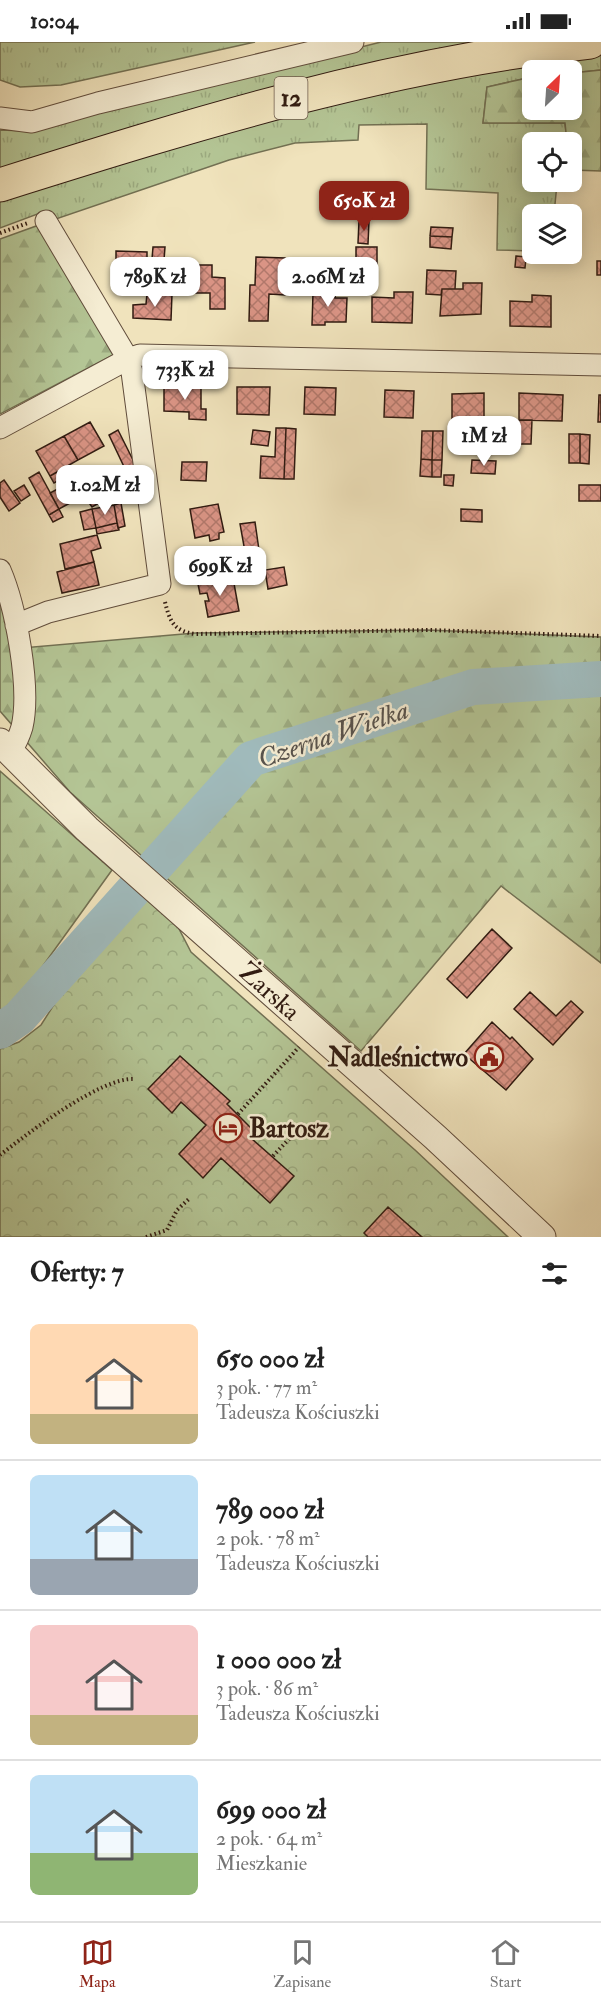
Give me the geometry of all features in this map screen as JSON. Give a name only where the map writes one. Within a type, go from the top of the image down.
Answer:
[{"type":"main road","name":"12","points":[[0,185],[163,133],[361,80],[477,58],[590,42]]},
{"type":"street","points":[[0,118],[32,122],[98,103],[353,42]]},
{"type":"street","points":[[16,625],[48,612],[160,584],[132,372],[128,359],[46,221]]},
{"type":"street","points":[[0,428],[128,359],[154,354],[601,365]]},
{"type":"street","points":[[0,570],[16,625],[24,717],[5,748]]},
{"type":"street","name":"Żarska","points":[[5,748],[98,839],[435,1137],[542,1237]]},
{"type":"path","points":[[0,233],[41,219],[46,221]]},
{"type":"path","points":[[160,584],[170,622],[180,632],[195,634],[429,630],[601,636]]},
{"type":"path","points":[[238,1114],[299,1046]]},
{"type":"path","points":[[0,1155],[71,1105],[117,1081],[134,1079]]},
{"type":"path","points":[[273,1156],[304,1123]]},
{"type":"path","points":[[146,1237],[167,1230],[177,1210],[190,1198]]},
{"type":"green space","points":[[0,42],[255,42],[61,85],[20,87],[0,80]]},
{"type":"green space","points":[[381,42],[511,42],[0,174],[0,130],[27,131]]},
{"type":"green space","points":[[601,53],[601,70],[582,72],[582,60],[559,60]]},
{"type":"green space","points":[[522,66],[522,79],[487,87],[483,123],[565,123],[566,132],[522,132],[522,192],[556,192],[555,204],[522,204],[522,251],[497,250],[498,193],[426,189],[427,124],[359,125],[358,140],[295,143],[229,160],[53,220],[40,213],[0,228],[0,198],[349,95]]},
{"type":"green space","points":[[601,70],[601,171],[582,170],[582,132],[566,132],[565,123],[483,123],[487,87],[522,79],[522,120],[582,120],[582,72]]},
{"type":"green space","points":[[39,225],[85,301],[113,355],[0,414],[0,239]]},
{"type":"green space","points":[[0,592],[22,648],[195,633],[427,630],[601,637],[601,963],[501,886],[361,1051],[70,792],[0,711]]},
{"type":"green space","points":[[0,771],[112,870],[19,999],[8,1013],[0,1014]]},
{"type":"green space","points":[[143,896],[178,927],[191,952],[415,1150],[508,1237],[0,1237],[0,1049],[19,1042],[41,1025],[62,992]]},
{"type":"building","points":[[359,221],[369,221],[368,244],[358,243]]},
{"type":"building","points":[[431,227],[453,228],[452,237],[430,236]]},
{"type":"building","points":[[430,236],[452,237],[451,249],[430,247]]},
{"type":"building","points":[[153,247],[165,247],[164,260],[152,259]]},
{"type":"building","points":[[356,247],[377,247],[377,264],[356,263]]},
{"type":"building","points":[[116,251],[147,252],[147,266],[116,265]]},
{"type":"building","points":[[516,256],[522,257],[522,264],[525,264],[525,268],[515,267]]},
{"type":"building","points":[[256,257],[285,258],[285,295],[269,294],[268,321],[249,321],[250,285],[255,285]]},
{"type":"building","points":[[597,261],[601,261],[601,275],[597,275]]},
{"type":"building","points":[[196,265],[212,265],[212,277],[225,278],[225,309],[210,309],[210,293],[196,293]]},
{"type":"building","points":[[427,270],[456,271],[455,289],[442,289],[441,295],[426,294]]},
{"type":"building","points":[[463,283],[482,283],[481,314],[440,316],[442,289],[463,289]]},
{"type":"building","points":[[322,290],[335,290],[335,298],[347,298],[346,322],[325,322],[325,325],[312,325],[313,293],[322,294]]},
{"type":"building","points":[[394,292],[413,292],[412,323],[372,322],[372,297],[394,298]]},
{"type":"building","points":[[147,294],[172,294],[171,320],[133,318],[133,305],[146,304]]},
{"type":"building","points":[[532,295],[551,296],[551,327],[510,326],[510,301],[532,302]]},
{"type":"building","points":[[164,386],[201,386],[201,409],[206,409],[206,420],[189,419],[189,412],[164,411]]},
{"type":"building","points":[[237,387],[270,387],[269,415],[237,414]]},
{"type":"building","points":[[305,387],[336,388],[335,415],[304,414]]},
{"type":"building","points":[[385,390],[414,391],[413,418],[384,417]]},
{"type":"building","points":[[484,393],[484,420],[452,421],[452,394]]},
{"type":"building","points":[[519,393],[563,395],[562,421],[519,420]]},
{"type":"building","points":[[599,395],[601,395],[601,422],[598,422]]},
{"type":"building","points":[[519,420],[532,420],[531,444],[518,444]]},
{"type":"building","points":[[90,422],[104,446],[78,460],[64,436]]},
{"type":"building","points":[[276,428],[286,428],[284,479],[260,478],[261,456],[275,457]]},
{"type":"building","points":[[286,428],[296,429],[294,479],[284,479]]},
{"type":"building","points":[[118,430],[135,464],[136,469],[127,473],[109,435]]},
{"type":"building","points":[[253,430],[270,432],[268,446],[251,444]]},
{"type":"building","points":[[422,431],[433,431],[432,460],[421,459]]},
{"type":"building","points":[[433,431],[443,431],[442,460],[432,460]]},
{"type":"building","points":[[569,434],[580,434],[580,463],[569,463]]},
{"type":"building","points":[[580,434],[590,435],[589,464],[580,463]]},
{"type":"building","points":[[64,436],[78,460],[50,476],[36,451]]},
{"type":"building","points":[[421,459],[432,460],[432,477],[420,476]]},
{"type":"building","points":[[432,460],[442,460],[441,477],[432,477]]},
{"type":"building","points":[[472,460],[496,461],[495,474],[471,473]]},
{"type":"building","points":[[182,462],[207,462],[206,481],[181,480]]},
{"type":"building","points":[[136,469],[136,482],[112,489],[108,480]]},
{"type":"building","points":[[59,471],[63,478],[54,483],[50,476]]},
{"type":"building","points":[[39,472],[59,509],[49,515],[29,478]]},
{"type":"building","points":[[444,475],[454,475],[453,486],[444,485]]},
{"type":"building","points":[[4,480],[20,503],[9,511],[0,497],[0,483]]},
{"type":"building","points":[[24,485],[30,495],[21,501],[14,491]]},
{"type":"building","points":[[579,485],[601,485],[601,501],[579,501]]},
{"type":"building","points":[[63,486],[72,502],[59,509],[50,493]]},
{"type":"building","points":[[93,492],[99,503],[92,507],[85,497]]},
{"type":"building","points":[[121,503],[125,526],[118,528],[114,505]]},
{"type":"building","points":[[218,504],[224,532],[219,533],[219,539],[210,541],[209,535],[195,538],[190,509]]},
{"type":"building","points":[[114,505],[117,523],[96,528],[92,509]]},
{"type":"building","points":[[59,509],[63,517],[53,522],[49,515]]},
{"type":"building","points":[[92,509],[96,528],[84,530],[80,512]]},
{"type":"building","points":[[461,509],[482,510],[482,522],[461,521]]},
{"type":"building","points":[[255,522],[259,550],[245,552],[240,524]]},
{"type":"building","points":[[117,523],[119,530],[97,534],[96,528]]},
{"type":"building","points":[[97,535],[101,548],[91,551],[94,562],[65,569],[60,544]]},
{"type":"building","points":[[94,562],[99,585],[62,593],[57,572]]},
{"type":"building","points":[[284,567],[287,585],[268,589],[265,570]]},
{"type":"building","points":[[233,578],[239,611],[208,617],[205,601],[209,601],[207,593],[200,594],[198,584]]},
{"type":"building","points":[[492,929],[512,948],[467,998],[447,979]]},
{"type":"building","points":[[530,992],[556,1016],[571,1001],[583,1012],[553,1045],[514,1009]]},
{"type":"building","points":[[492,1022],[510,1039],[512,1037],[533,1059],[506,1090],[464,1054]]},
{"type":"building","name":"Bartosz","points":[[180,1056],[230,1101],[227,1104],[255,1132],[251,1138],[294,1176],[270,1203],[221,1158],[203,1178],[179,1154],[206,1125],[181,1102],[172,1113],[148,1089]]},
{"type":"building","points":[[388,1207],[422,1237],[368,1237],[364,1233]]},
{"type":"waterway","name":"Czerna Wielka","points":[[0,1031],[19,1018],[251,759],[473,687],[601,679]]},
{"type":"place","name":"Nadleśnictwo","points":[[489,1057]]},
{"type":"place","name":"Bartosz","points":[[228,1128]]}]
